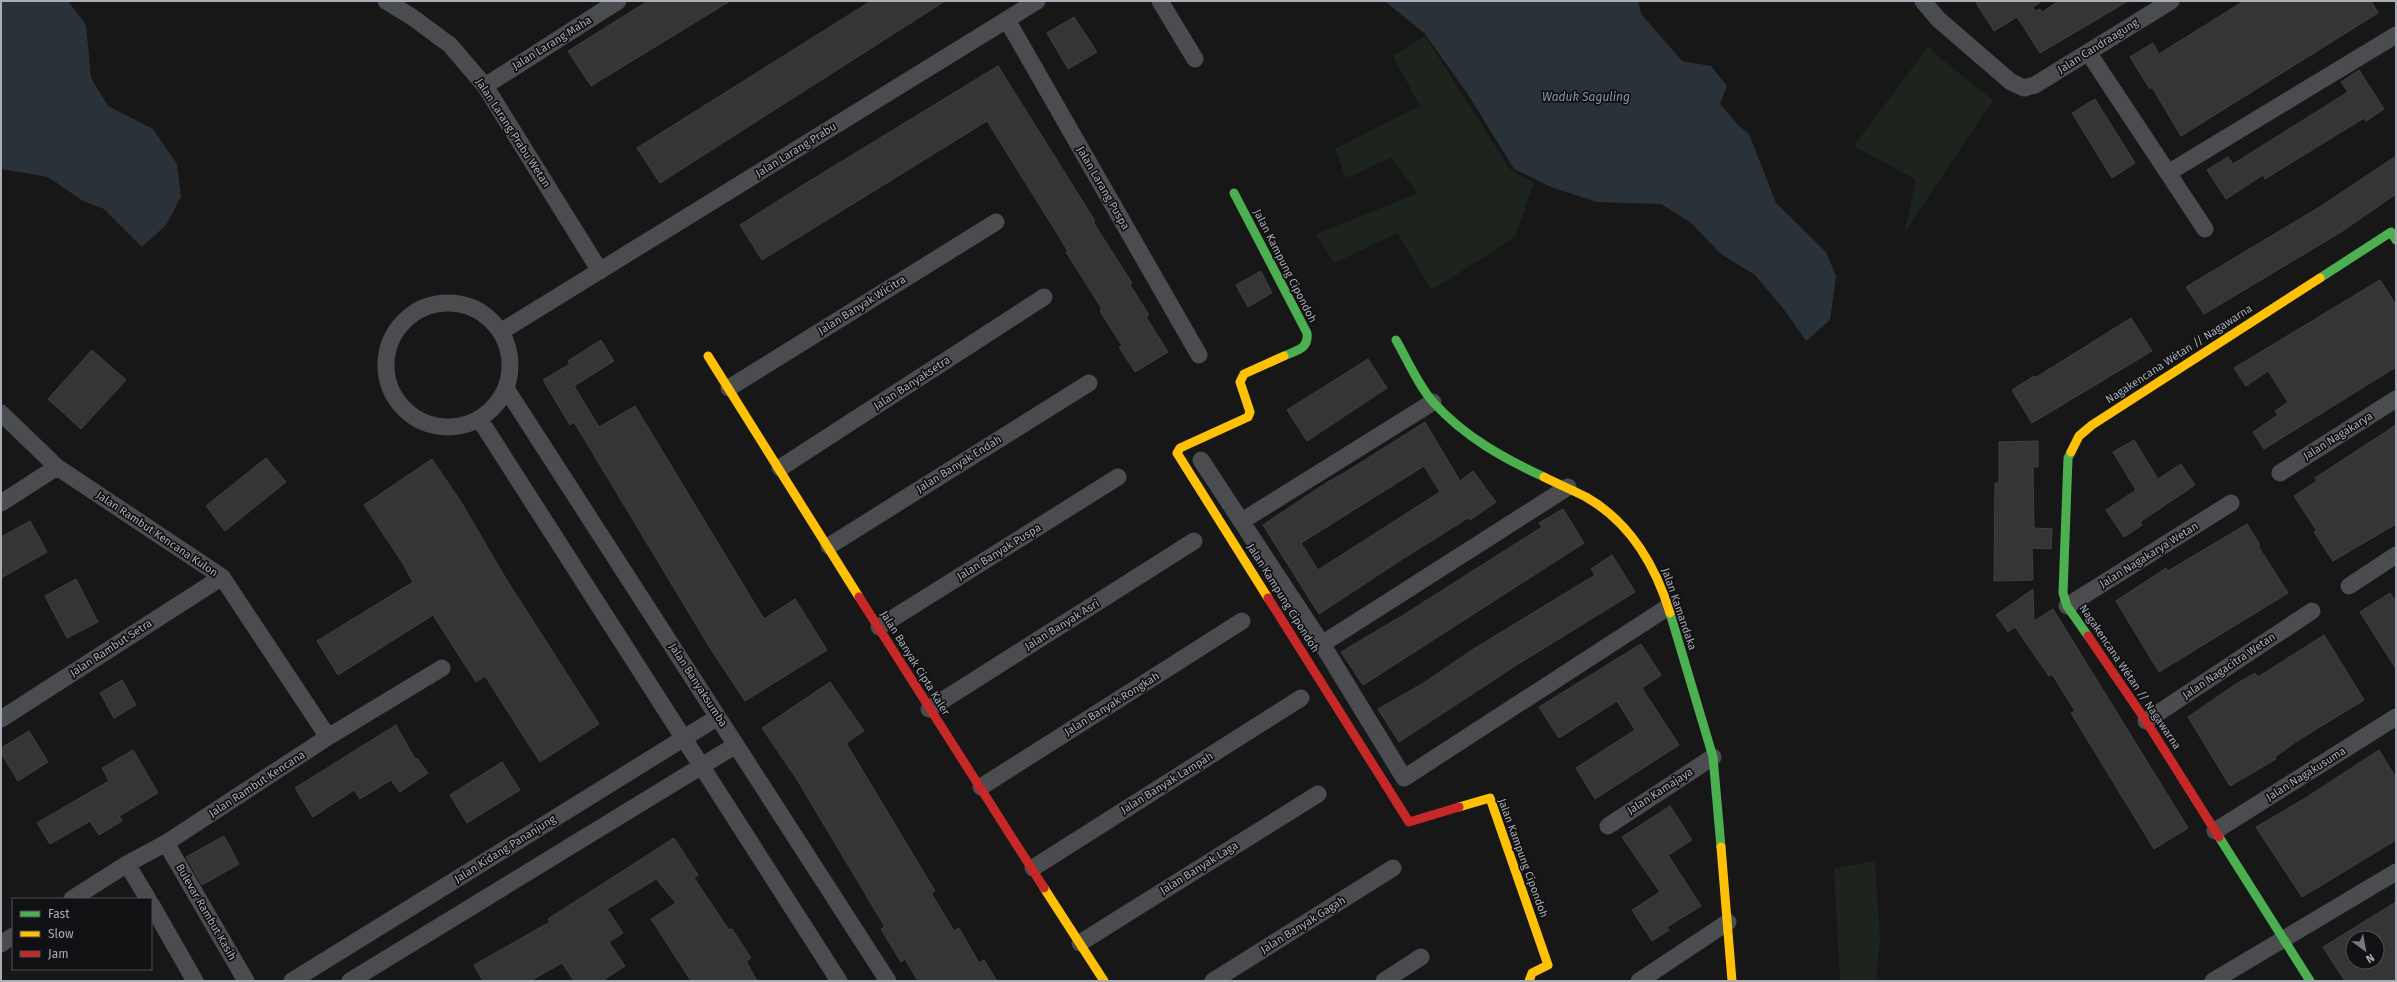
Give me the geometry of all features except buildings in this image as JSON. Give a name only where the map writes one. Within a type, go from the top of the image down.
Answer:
[{"type":"street","name":"Jalan Larang Prabu Wetan","points":[[386,1],[412,16],[450,45],[485,86],[600,271]]},
{"type":"street","name":"Jalan Larang Maha","points":[[485,86],[618,1]]},
{"type":"street","name":"Jalan Larang Prabu","points":[[502,331],[1038,1]]},
{"type":"street","points":[[1160,1],[1195,59]]},
{"type":"street","name":"Jalan Candraagung","points":[[1923,1],[1938,19],[2005,78],[2024,88],[2035,85],[2171,1]]},
{"type":"street","name":"Jalan Larang Puspa","points":[[1007,20],[1199,355]]},
{"type":"street","points":[[2168,174],[2396,35]]},
{"type":"street","points":[[2088,52],[2205,229]]},
{"type":"street","name":"Jalan Kampung Cipondoh","points":[[1234,193],[1307,333],[1308,341],[1305,347],[1244,374],[1240,382],[1250,412],[1248,417],[1180,448],[1177,453],[1409,822],[1490,798],[1548,965],[1532,973],[1529,981]]},
{"type":"street","name":"Jalan Banyak Wicitra","points":[[729,388],[996,222]]},
{"type":"street","name":"Nagakencana Wétan // Nagawarna","points":[[2310,981],[2146,721],[2067,606],[2063,593],[2068,458],[2078,436],[2184,364],[2394,236]]},
{"type":"street","name":"Jalan Banyaksetra","points":[[780,468],[1044,297]]},
{"type":"street","points":[[453,302],[481,311],[502,331],[510,350],[511,370],[507,390],[480,420],[451,428],[422,423],[399,406],[386,379],[386,350],[400,324],[424,307],[453,302]]},
{"type":"street","name":"Jalan Kamandaka","points":[[1396,340],[1434,402],[1468,435],[1500,456],[1568,487],[1587,498],[1623,526],[1652,565],[1668,607],[1713,757],[1732,981]]},
{"type":"street","name":"Jalan Banyak Cipta Kaler","points":[[708,356],[780,468],[929,709],[981,787],[1104,981]]},
{"type":"street","name":"Jalan Banyak Endah","points":[[828,546],[1089,383]]},
{"type":"street","name":"Jalan Banyaksumba","points":[[507,390],[888,981]]},
{"type":"street","name":"Jalan Nagakarya","points":[[2280,472],[2396,400]]},
{"type":"street","points":[[1242,521],[1434,402]]},
{"type":"street","name":"Jalan Rambut Kencana Kulon","points":[[1,413],[57,467],[222,577],[328,737]]},
{"type":"street","points":[[480,420],[839,981]]},
{"type":"street","points":[[1201,460],[1322,644],[1404,778],[1668,607]]},
{"type":"street","points":[[1,503],[57,467]]},
{"type":"street","name":"Jalan Banyak Puspa","points":[[879,627],[1118,477]]},
{"type":"street","points":[[1322,644],[1568,487]]},
{"type":"street","name":"Jalan Nagakarya Wetan","points":[[2067,606],[2231,503]]},
{"type":"street","name":"Jalan Banyak Asri","points":[[929,709],[1194,541]]},
{"type":"street","points":[[2349,586],[2396,555]]},
{"type":"street","name":"Jalan Rambut Setra","points":[[1,719],[222,577]]},
{"type":"street","name":"Jalan Nagacitra Wetan","points":[[2146,721],[2312,611]]},
{"type":"street","name":"Jalan Banyak Rongkah","points":[[981,787],[1242,621]]},
{"type":"street","name":"Jalan Rambut Kencana","points":[[74,898],[128,864],[166,843],[328,737],[442,668]]},
{"type":"street","name":"Jalan Banyak Lampah","points":[[1033,868],[1301,698]]},
{"type":"street","name":"Jalan Kidang Pananjung","points":[[292,981],[718,717]]},
{"type":"street","name":"Jalan Nagakusuma","points":[[2216,831],[2396,717]]},
{"type":"street","points":[[350,981],[736,746]]},
{"type":"street","name":"Jalan Kamajaya","points":[[1608,826],[1713,757]]},
{"type":"street","name":"Jalan Banyak Laga","points":[[1080,943],[1318,794]]},
{"type":"street","name":"Bulevar Rambut Kasih","points":[[166,843],[246,981]]},
{"type":"street","points":[[128,864],[147,898]]},
{"type":"street","name":"Jalan Banyak Gagah","points":[[1213,981],[1393,868]]},
{"type":"street","points":[[2212,981],[2284,940],[2396,872]]},
{"type":"street","points":[[152,906],[195,981]]},
{"type":"street","points":[[1639,981],[1728,922]]},
{"type":"street","points":[[1,944],[12,937]]},
{"type":"street","points":[[1384,981],[1421,957]]},
{"type":"shaded area","points":[[1425,36],[1510,169],[1534,183],[1515,237],[1432,290],[1397,233],[1334,263],[1316,234],[1418,193],[1391,158],[1346,178],[1335,149],[1420,106],[1393,56]]},
{"type":"shaded area","points":[[1929,46],[1940,58],[1993,100],[1904,234],[1916,180],[1854,146]]},
{"type":"shaded area","points":[[1875,861],[1880,939],[1876,981],[1840,981],[1834,868]]},
{"type":"water","points":[[1,1],[68,1],[86,25],[91,78],[108,106],[153,129],[177,164],[181,197],[166,225],[142,247],[104,209],[83,201],[48,177],[1,169]]},
{"type":"water","name":"Waduk Saguling","points":[[1385,1],[1638,1],[1641,14],[1682,61],[1711,66],[1727,86],[1720,104],[1739,126],[1749,134],[1776,203],[1826,252],[1836,276],[1830,320],[1806,341],[1783,308],[1755,275],[1721,254],[1690,222],[1661,204],[1597,202],[1551,187],[1514,169],[1469,96],[1425,34]]},
{"type":"traffic: fast","points":[[1234,193],[1307,333],[1304,346],[1284,356]]},
{"type":"traffic: fast","points":[[2320,278],[2391,232],[2396,240]]},
{"type":"traffic: fast","points":[[1396,340],[1423,389],[1446,415],[1485,446],[1544,477]]},
{"type":"traffic: fast","points":[[2071,452],[2068,458],[2063,593],[2067,606],[2088,636]]},
{"type":"traffic: fast","points":[[1670,613],[1713,757],[1721,847]]},
{"type":"traffic: fast","points":[[2219,837],[2310,981]]},
{"type":"traffic: slow","points":[[2071,452],[2079,436],[2092,425],[2320,278]]},
{"type":"traffic: slow","points":[[708,356],[859,597]]},
{"type":"traffic: slow","points":[[1268,598],[1177,453],[1180,448],[1248,417],[1250,412],[1240,382],[1244,374],[1284,356]]},
{"type":"traffic: slow","points":[[1544,477],[1586,497],[1602,507],[1616,519],[1639,547],[1649,563],[1670,613]]},
{"type":"traffic: slow","points":[[1459,807],[1490,798],[1548,965],[1532,973],[1529,981]]},
{"type":"traffic: slow","points":[[1721,847],[1732,981]]},
{"type":"traffic: slow","points":[[1044,888],[1104,981]]},
{"type":"traffic: jam","points":[[859,597],[1044,888]]},
{"type":"traffic: jam","points":[[1268,598],[1409,822],[1459,807]]},
{"type":"traffic: jam","points":[[2088,636],[2146,721],[2219,837]]}]
